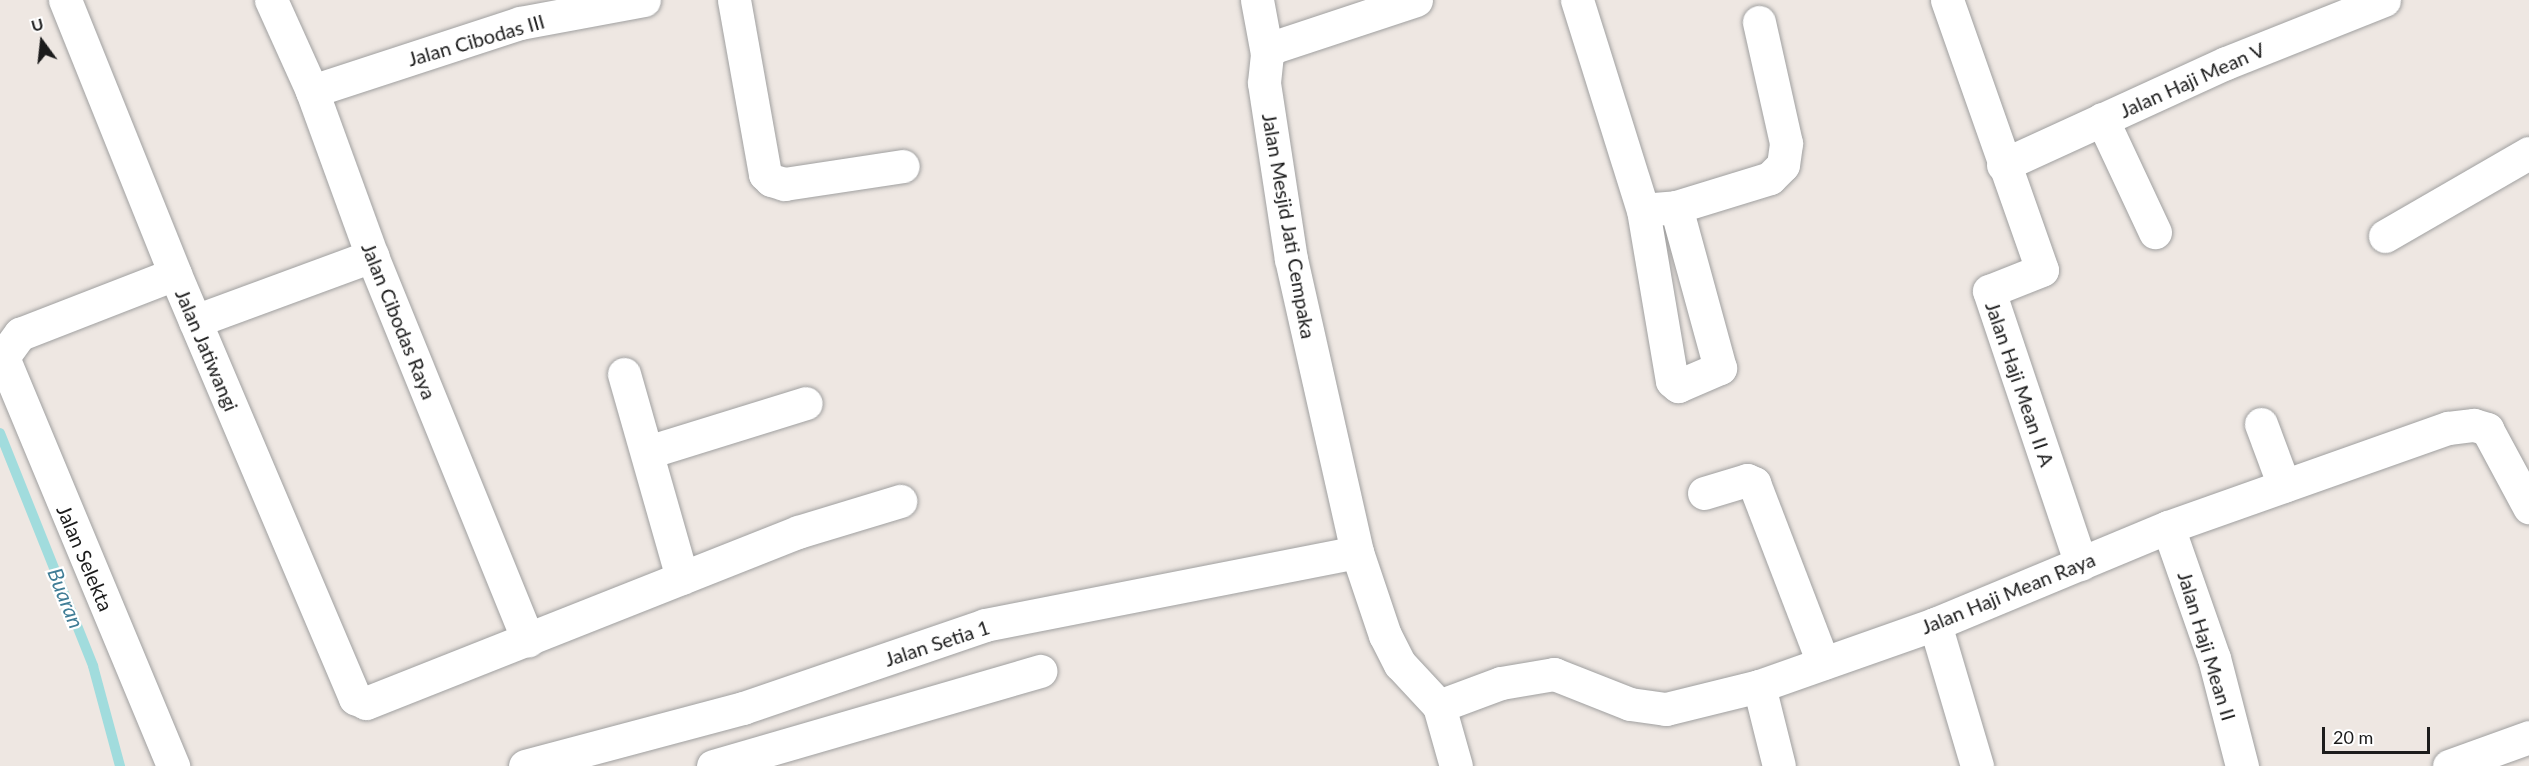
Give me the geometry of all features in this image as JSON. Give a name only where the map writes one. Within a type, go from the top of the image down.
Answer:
[{"type":"street","name":"Jalan Jatiwangi","points":[[65,0],[175,274],[355,698],[366,703],[528,641]]},
{"type":"street","name":"Jalan Cibodas Raya","points":[[271,0],[312,91],[372,256],[528,641]]},
{"type":"street","name":"Jalan Cibodas III","points":[[312,91],[520,23],[644,0]]},
{"type":"street","points":[[734,0],[765,174],[771,180],[784,184],[903,166]]},
{"type":"street","name":"Jalan Mesjid Jati Cempaka","points":[[1257,0],[1267,54],[1263,83],[1291,259],[1357,552],[1385,635],[1400,664],[1439,706]]},
{"type":"street","points":[[1267,54],[1274,47],[1416,0]]},
{"type":"street","points":[[1576,0],[1643,210],[1672,381],[1678,386],[1720,368],[1676,207]]},
{"type":"street","name":"Jalan Haji Mean II A","points":[[1947,0],[2003,165],[2042,270],[1989,291],[2081,564]]},
{"type":"street","name":"Jalan Haji Mean V","points":[[2003,165],[2226,63],[2384,0]]},
{"type":"street","points":[[1643,210],[1676,207],[1770,178],[1783,165],[1786,143],[1759,22]]},
{"type":"street","points":[[2102,119],[2156,232]]},
{"type":"street","points":[[2385,236],[2529,153]]},
{"type":"street","points":[[195,321],[372,256]]},
{"type":"street","points":[[2,353],[20,334],[175,274]]},
{"type":"street","name":"Jalan Selekta","points":[[2,353],[173,766]]},
{"type":"street","points":[[624,374],[682,578]]},
{"type":"street","points":[[648,452],[806,403]]},
{"type":"street","points":[[2261,424],[2284,486]]},
{"type":"street","name":"Jalan Haji Mean Raya","points":[[1439,706],[1502,683],[1554,674],[1630,704],[1666,709],[1759,686],[1935,624],[2168,527],[2448,428],[2474,426],[2487,429],[2497,443],[2529,507]]},
{"type":"street","points":[[1704,493],[1747,480],[1754,483],[1823,663]]},
{"type":"street","points":[[528,641],[798,532],[900,501]]},
{"type":"street","name":"Jalan Haji Mean II","points":[[2168,527],[2214,658],[2242,766]]},
{"type":"street","name":"Jalan Setia 1","points":[[525,766],[743,708],[986,625],[1357,552]]},
{"type":"street","points":[[1935,624],[1977,766]]},
{"type":"street","points":[[713,766],[763,758],[1041,671]]},
{"type":"street","points":[[1759,686],[1779,766]]},
{"type":"street","points":[[1439,706],[1456,766]]},
{"type":"street","points":[[743,708],[763,758]]},
{"type":"street","points":[[2449,766],[2529,737]]},
{"type":"waterway","name":"Buaran","points":[[0,433],[93,666],[120,766]]}]
